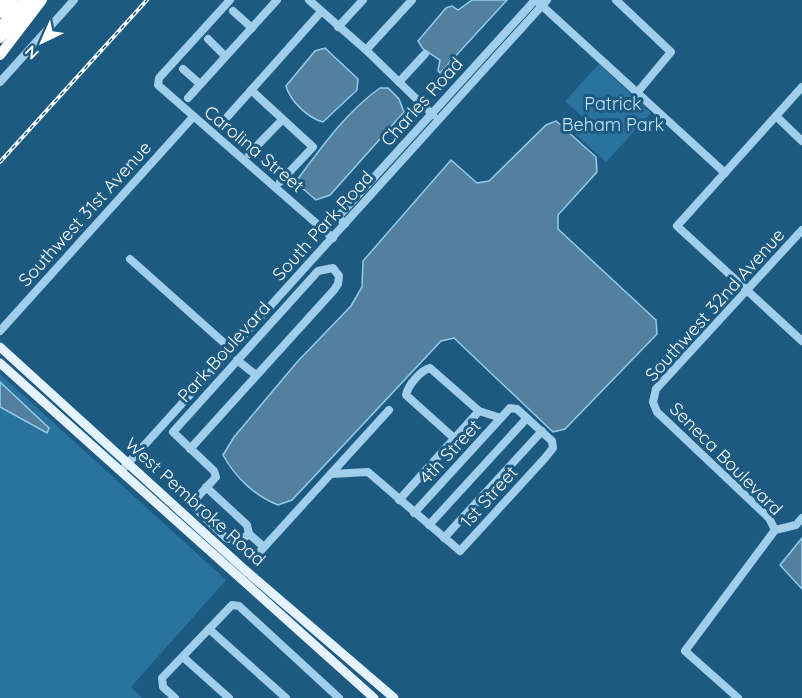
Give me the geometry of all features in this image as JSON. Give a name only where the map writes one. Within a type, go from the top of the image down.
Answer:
[{"type":"highway","points":[[0,14],[12,0]]},
{"type":"highway","points":[[0,27],[24,0]]},
{"type":"highway","points":[[0,39],[35,0]]},
{"type":"highway","points":[[0,55],[42,0]]},
{"type":"main road","name":"West Pembroke Road","points":[[0,347],[221,562],[374,698]]},
{"type":"main road","name":"West Pembroke Road","points":[[0,363],[394,698]]},
{"type":"main road","points":[[221,562],[234,569],[245,570]]},
{"type":"main road","points":[[276,610],[286,615],[298,615]]},
{"type":"street","points":[[0,82],[74,0]]},
{"type":"street","name":"Carolina Street","points":[[230,0],[158,83],[193,117],[333,238]]},
{"type":"street","points":[[188,98],[277,0]]},
{"type":"street","points":[[309,0],[366,50],[438,120]]},
{"type":"street","points":[[338,27],[363,0]]},
{"type":"street","points":[[366,50],[412,0]]},
{"type":"street","points":[[616,0],[671,52],[636,94]]},
{"type":"street","points":[[540,1],[636,94],[725,173]]},
{"type":"street","name":"Charles Road","points":[[345,224],[338,218],[432,113],[540,1]]},
{"type":"street","name":"South Park Road","points":[[124,467],[333,238],[540,1]]},
{"type":"street","points":[[233,11],[252,28]]},
{"type":"street","points":[[220,125],[320,12]]},
{"type":"street","points":[[208,39],[225,56]]},
{"type":"street","points":[[399,81],[425,54]]},
{"type":"street","points":[[183,69],[200,84]]},
{"type":"street","points":[[802,87],[677,226],[746,292],[802,341]]},
{"type":"street","points":[[251,90],[313,147],[280,182]]},
{"type":"street","points":[[776,116],[802,141]]},
{"type":"street","name":"Southwest 31st Avenue","points":[[0,331],[193,117]]},
{"type":"street","points":[[249,154],[282,120]]},
{"type":"street","name":"Southwest 32nd Avenue","points":[[653,402],[656,389],[802,230]]},
{"type":"street","points":[[130,259],[232,350]]},
{"type":"street","name":"Park Boulevard","points":[[190,448],[173,432],[323,268],[333,268],[339,276],[338,284],[255,375]]},
{"type":"street","points":[[237,360],[255,375],[190,448],[214,471],[216,477],[192,503],[229,540],[240,541],[249,534]]},
{"type":"street","points":[[455,439],[409,400],[407,389],[425,369],[430,368],[479,411],[501,418]]},
{"type":"street","name":"Seneca Boulevard","points":[[653,402],[657,412],[769,518],[776,530],[685,651],[738,698]]},
{"type":"street","name":"4th Street","points":[[414,513],[507,411],[515,408],[527,418]]},
{"type":"street","points":[[245,570],[389,410]]},
{"type":"street","points":[[399,500],[479,411]]},
{"type":"street","points":[[429,525],[527,418],[542,431],[444,538]]},
{"type":"street","name":"1st Street","points":[[331,474],[368,472],[460,551],[545,458],[553,444],[542,431]]},
{"type":"street","points":[[206,488],[247,525],[249,534],[264,548]]},
{"type":"street","points":[[776,530],[796,525],[802,518]]},
{"type":"street","points":[[175,698],[161,683],[230,606],[235,605],[334,696]]},
{"type":"street","points":[[209,629],[286,698]]},
{"type":"street","points":[[183,657],[229,698]]},
{"type":"green space","name":"Patrick Beham Park","points":[[599,64],[651,113],[606,162],[575,134],[587,121],[565,101]]},
{"type":"green space","points":[[0,374],[226,580],[131,687],[142,698],[0,698]]},
{"type":"shaded area","points":[[472,0],[507,0],[440,73],[438,71],[440,60],[423,49],[418,41],[446,8],[452,6],[458,10]]},
{"type":"shaded area","points":[[325,48],[358,79],[357,90],[323,122],[311,117],[300,108],[286,86],[315,51]]},
{"type":"shaded area","points":[[380,88],[388,88],[399,99],[404,112],[330,195],[316,200],[301,187],[297,180],[346,119]]},
{"type":"shaded area","points":[[556,121],[596,157],[597,172],[558,215],[558,229],[656,320],[657,334],[565,429],[553,432],[454,338],[441,341],[292,500],[278,505],[254,491],[233,471],[223,455],[234,437],[298,361],[351,306],[362,287],[363,261],[451,160],[477,183],[489,181],[546,125]]},
{"type":"shaded area","points":[[0,382],[49,428],[47,433],[0,407]]},
{"type":"shaded area","points":[[802,538],[802,589],[780,565]]},
{"type":"railway","points":[[0,162],[147,0]]}]
